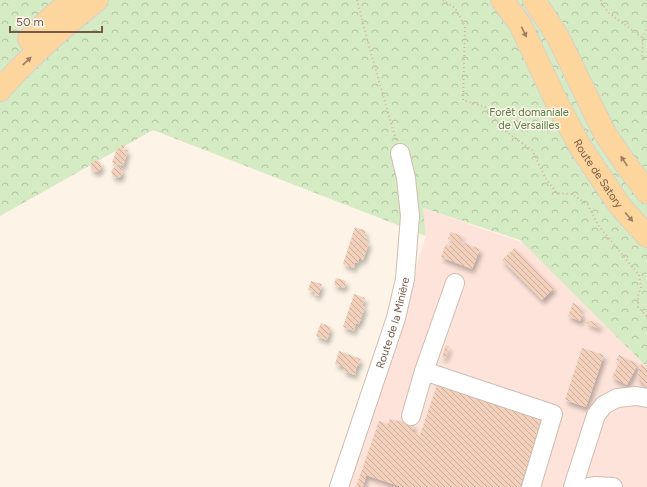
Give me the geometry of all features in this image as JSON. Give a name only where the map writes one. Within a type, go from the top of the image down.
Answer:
[{"type":"main road","points":[[0,68],[55,14],[73,0]]},
{"type":"main road","points":[[0,90],[16,72],[68,23],[98,0]]},
{"type":"main road","name":"Route de Satory","points":[[502,0],[520,24],[558,105],[581,148],[620,206],[647,236]]},
{"type":"main road","points":[[534,0],[558,36],[604,132],[647,192]]},
{"type":"street","name":"Route de la Minière","points":[[339,487],[396,318],[405,279],[410,216],[406,178],[400,153]]},
{"type":"street","points":[[411,416],[424,371],[455,283]]},
{"type":"street","points":[[424,371],[553,414],[531,487]]},
{"type":"street","points":[[573,487],[596,415],[604,405],[617,398],[636,396],[647,398]]},
{"type":"street","points":[[589,487],[613,487]]},
{"type":"path","points":[[357,0],[400,153]]},
{"type":"path","points":[[443,0],[455,8],[465,26],[463,100],[485,107],[504,131],[532,150],[546,180],[557,193],[572,194],[588,205],[598,225],[639,274],[641,287],[638,296],[638,307],[647,317]]},
{"type":"path","points":[[601,0],[600,2],[609,13],[643,38]]},
{"type":"path","points":[[647,27],[643,38],[642,58],[647,60]]},
{"type":"shaded area","points":[[422,208],[524,243],[647,367],[647,487],[347,487],[426,236]]},
{"type":"green space","name":"Forêt domaniale de Versailles","points":[[0,0],[647,0],[647,367],[520,240],[423,208],[426,236],[153,130],[0,216]]},
{"type":"building","points":[[122,144],[125,145],[123,150],[128,150],[123,166],[116,164],[115,166],[113,165],[114,163],[112,163],[117,148],[120,149]]},
{"type":"building","points":[[96,160],[100,162],[102,166],[100,170],[96,172],[92,170],[90,166],[92,162]]},
{"type":"building","points":[[117,166],[121,168],[123,172],[121,176],[117,178],[113,176],[111,172],[113,168]]},
{"type":"building","points":[[355,227],[366,231],[364,236],[367,237],[365,241],[369,243],[363,260],[359,258],[358,263],[355,262],[354,268],[343,264]]},
{"type":"building","points":[[451,232],[462,236],[460,241],[480,249],[472,269],[441,257],[446,244],[450,246],[452,240],[448,239]]},
{"type":"building","points":[[515,248],[554,288],[542,300],[502,260]]},
{"type":"building","points":[[336,278],[346,281],[344,288],[334,285]]},
{"type":"building","points":[[311,281],[322,284],[318,296],[314,295],[315,292],[308,290]]},
{"type":"building","points":[[354,294],[365,298],[362,306],[365,307],[359,324],[356,323],[354,331],[343,327]]},
{"type":"building","points":[[573,303],[581,307],[579,312],[583,315],[580,321],[568,316]]},
{"type":"building","points":[[588,320],[600,324],[598,328],[586,323]]},
{"type":"building","points":[[321,323],[331,327],[327,340],[316,336]]},
{"type":"building","points":[[446,345],[449,347],[445,358],[442,357]]},
{"type":"building","points":[[582,348],[604,355],[586,407],[565,400]]},
{"type":"building","points":[[339,351],[361,359],[355,371],[355,375],[343,371],[345,367],[335,364]]},
{"type":"building","points":[[619,355],[638,364],[627,385],[612,377],[620,361],[616,360]]},
{"type":"building","points":[[641,364],[647,369],[647,387],[637,377]]},
{"type":"building","points":[[438,382],[543,417],[520,487],[402,487],[366,475],[363,487],[356,487],[379,421],[388,424],[390,419],[399,420],[414,425],[412,432],[420,435]]}]
